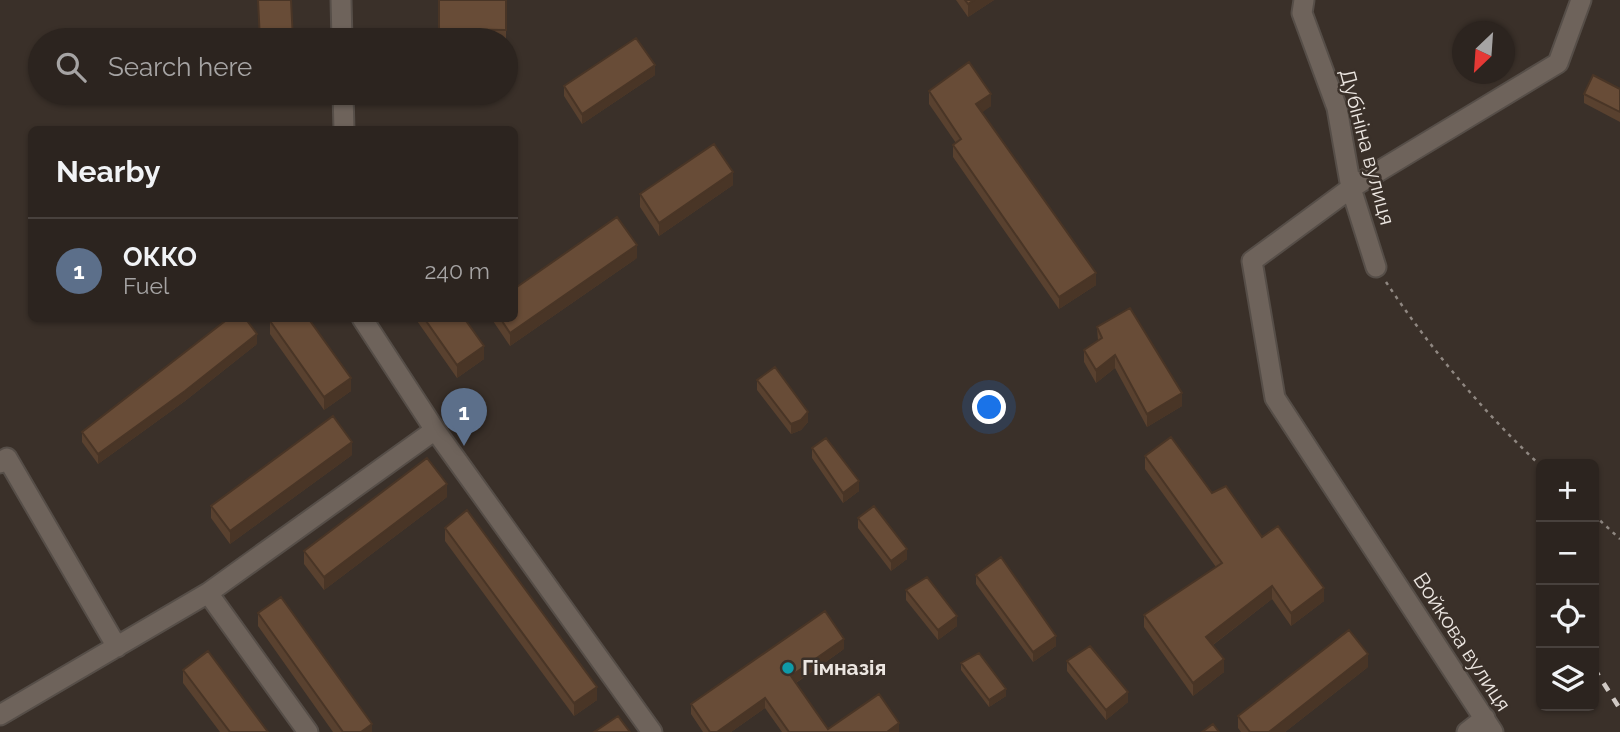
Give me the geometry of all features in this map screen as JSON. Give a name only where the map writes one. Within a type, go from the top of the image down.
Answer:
[{"type":"street","points":[[341,0],[342,28]]},
{"type":"street","name":"Дубініна вулиця","points":[[1304,0],[1302,13],[1337,108],[1351,188],[1376,267]]},
{"type":"street","points":[[1351,188],[1558,63],[1581,0]]},
{"type":"street","points":[[343,105],[344,126]]},
{"type":"street","name":"Войкова вулиця","points":[[1351,188],[1252,261],[1275,398],[1489,725]]},
{"type":"street","points":[[365,322],[435,430],[652,732]]},
{"type":"street","points":[[0,715],[208,593],[435,430]]},
{"type":"street","points":[[0,463],[7,458],[117,647]]},
{"type":"street","points":[[208,593],[308,732]]},
{"type":"street","points":[[1467,732],[1489,725]]},
{"type":"path","points":[[1376,267],[1403,308],[1462,383],[1536,461]]},
{"type":"path","points":[[1599,520],[1620,539]]},
{"type":"building","points":[[258,0],[291,0],[292,28],[259,28]]},
{"type":"building","points":[[439,0],[506,0],[506,28],[439,28]]},
{"type":"building","points":[[636,38],[655,65],[582,114],[564,86]]},
{"type":"building","points":[[969,62],[991,94],[976,104],[1096,273],[1059,297],[953,145],[961,139],[929,91]]},
{"type":"building","points":[[1593,75],[1620,89],[1620,112],[1584,94]]},
{"type":"building","points":[[714,144],[733,172],[659,223],[640,194]]},
{"type":"building","points":[[617,217],[637,245],[510,333],[503,322],[518,322],[518,286]]},
{"type":"building","points":[[1130,308],[1182,393],[1147,414],[1115,355],[1096,370],[1084,350],[1102,338],[1097,327]]},
{"type":"building","points":[[224,322],[248,322],[257,334],[185,391],[98,454],[82,432]]},
{"type":"building","points":[[271,322],[311,322],[351,378],[324,397]]},
{"type":"building","points":[[427,322],[467,322],[484,346],[457,365]]},
{"type":"building","points":[[775,367],[808,412],[801,420],[791,424],[757,380]]},
{"type":"building","points":[[333,416],[352,442],[230,531],[211,506]]},
{"type":"building","points":[[1171,437],[1212,493],[1226,486],[1262,537],[1278,526],[1324,588],[1291,613],[1272,586],[1206,637],[1224,659],[1193,683],[1144,615],[1222,563],[1145,456]]},
{"type":"building","points":[[826,438],[859,481],[843,493],[812,448]]},
{"type":"building","points":[[427,458],[447,484],[324,577],[304,551]]},
{"type":"building","points":[[874,506],[907,549],[891,561],[858,518]]},
{"type":"building","points":[[467,510],[597,687],[574,703],[445,528]]},
{"type":"building","points":[[1001,557],[1056,636],[1033,652],[976,575]]},
{"type":"building","points":[[927,577],[957,616],[938,630],[906,590]]},
{"type":"building","points":[[281,597],[372,724],[361,732],[343,732],[258,613]]},
{"type":"building","name":"Гімназія","points":[[825,611],[844,639],[791,676],[828,729],[879,694],[899,723],[887,732],[789,732],[765,698],[717,732],[710,732],[691,704]]},
{"type":"building","points":[[1349,630],[1368,654],[1269,732],[1250,732],[1238,716]]},
{"type":"building","points":[[1090,646],[1128,692],[1106,710],[1067,661]]},
{"type":"building","points":[[208,651],[268,732],[230,732],[183,670]]},
{"type":"building","points":[[979,653],[1006,689],[989,700],[961,663]]},
{"type":"building","points":[[618,716],[630,732],[594,732]]},
{"type":"building","points":[[1213,724],[1219,732],[1202,732]]},
{"type":"railway","points":[[1599,676],[1620,709]]},
{"type":"place","name":"ОККО","points":[[464,446]]},
{"type":"place","name":"Гімназія","points":[[788,668]]}]
